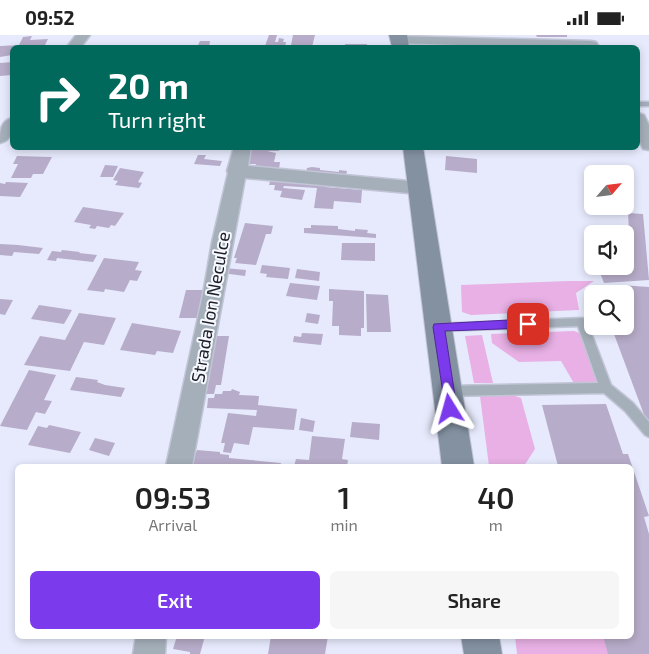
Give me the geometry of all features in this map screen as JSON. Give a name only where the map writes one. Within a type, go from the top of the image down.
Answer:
[{"type":"street","points":[[399,41],[590,42]]},
{"type":"street","points":[[640,123],[649,145]]},
{"type":"street","points":[[0,138],[10,126]]},
{"type":"street","name":"Strada Ion Neculce","points":[[179,464],[205,342],[236,171],[242,150]]},
{"type":"street","points":[[413,150],[458,464]]},
{"type":"street","points":[[236,171],[419,188]]},
{"type":"street","points":[[149,654],[152,639]]},
{"type":"street","points":[[480,639],[483,654]]},
{"type":"lane","points":[[438,327],[582,322],[606,388],[629,407],[649,431]]},
{"type":"lane","points":[[448,391],[606,388]]},
{"type":"shaded area","points":[[594,281],[584,285],[584,288],[576,293],[579,310],[471,315],[462,312],[461,285]]},
{"type":"shaded area","points":[[574,331],[584,335],[601,382],[575,385],[561,361],[519,362],[492,343],[491,334]]},
{"type":"shaded area","points":[[482,335],[493,383],[474,383],[465,336]]},
{"type":"shaded area","points":[[480,396],[515,396],[521,398],[535,449],[525,464],[489,464]]},
{"type":"shaded area","points":[[515,639],[609,639],[613,654],[517,654]]},
{"type":"building","points":[[269,35],[277,35],[275,42],[278,42],[279,38],[284,39],[283,42],[286,42],[285,45],[265,45]]},
{"type":"building","points":[[293,35],[315,35],[312,45],[291,45]]},
{"type":"building","points":[[536,35],[567,35],[567,37],[537,37]]},
{"type":"building","points":[[32,36],[30,40],[48,39],[45,45],[19,45],[23,37]]},
{"type":"building","points":[[200,41],[210,41],[209,45],[198,45]]},
{"type":"building","points":[[345,44],[367,44],[367,45]]},
{"type":"building","points":[[10,45],[10,55],[0,57],[0,46]]},
{"type":"building","points":[[10,62],[10,75],[0,76],[0,63]]},
{"type":"building","points":[[247,150],[279,150],[267,151],[276,153],[274,162],[280,162],[279,169],[255,168],[256,164],[244,164]]},
{"type":"building","points":[[198,155],[206,155],[204,159],[222,161],[220,166],[194,164]]},
{"type":"building","points":[[17,156],[52,157],[43,174],[33,174],[31,178],[11,178],[18,164],[13,164]]},
{"type":"building","points":[[446,156],[477,159],[477,173],[445,170]]},
{"type":"building","points":[[105,165],[118,166],[113,177],[100,177]]},
{"type":"building","points":[[120,168],[144,172],[138,182],[142,183],[139,188],[115,185],[118,181],[113,180]]},
{"type":"building","points":[[307,168],[320,168],[320,170],[347,171],[346,176],[306,172]]},
{"type":"building","points":[[271,178],[326,183],[325,187],[362,190],[361,203],[334,201],[333,209],[314,208],[317,188],[284,186],[283,188],[305,190],[302,200],[280,197],[282,191],[274,190],[275,185],[269,185]]},
{"type":"building","points":[[6,182],[28,183],[20,197],[0,196],[0,183],[5,184]]},
{"type":"building","points":[[83,207],[124,213],[115,226],[111,225],[109,228],[97,226],[95,229],[89,228],[91,225],[74,222]]},
{"type":"building","points":[[643,214],[649,280],[604,283],[601,275],[634,275],[634,225],[629,225],[628,215]]},
{"type":"building","points":[[245,223],[273,226],[271,234],[266,234],[256,265],[235,263],[237,258],[234,258]]},
{"type":"building","points":[[311,225],[338,226],[338,229],[355,231],[355,229],[368,230],[367,233],[376,234],[376,238],[304,233],[304,228],[311,228]]},
{"type":"building","points":[[342,243],[375,243],[375,261],[341,260]]},
{"type":"building","points":[[0,244],[43,248],[39,254],[14,252],[12,256],[0,255]]},
{"type":"building","points":[[62,250],[97,255],[93,262],[57,258],[56,261],[47,260],[52,251],[61,252]]},
{"type":"building","points":[[104,258],[139,262],[135,270],[142,271],[137,281],[130,280],[124,292],[105,289],[104,292],[87,290]]},
{"type":"building","points":[[262,265],[290,268],[288,279],[266,277],[267,274],[260,273]]},
{"type":"building","points":[[224,268],[246,270],[245,276],[222,273]]},
{"type":"building","points":[[297,269],[320,272],[319,281],[295,278]]},
{"type":"building","points":[[290,283],[320,286],[317,300],[286,296]]},
{"type":"building","points":[[634,286],[649,287],[649,428],[614,335],[634,335]]},
{"type":"building","points":[[329,289],[364,291],[364,328],[361,328],[361,336],[339,335],[339,326],[332,326],[333,301],[329,301]]},
{"type":"building","points":[[186,290],[203,290],[197,318],[179,318]]},
{"type":"building","points":[[366,294],[388,295],[391,332],[367,332]]},
{"type":"building","points":[[0,299],[13,300],[5,315],[0,314]]},
{"type":"building","points":[[39,305],[72,310],[64,324],[31,319]]},
{"type":"building","points":[[79,313],[116,318],[104,345],[84,342],[70,371],[24,365],[40,336],[65,340]]},
{"type":"building","points":[[307,313],[320,315],[318,324],[305,322]]},
{"type":"building","points":[[132,323],[181,331],[173,353],[157,351],[155,355],[120,350]]},
{"type":"building","points":[[302,333],[323,334],[321,345],[293,342],[294,336],[301,337]]},
{"type":"building","points":[[212,336],[229,336],[221,385],[216,385],[214,394],[202,394]]},
{"type":"building","points":[[29,370],[56,375],[44,400],[52,401],[45,414],[36,412],[27,430],[0,426]]},
{"type":"building","points":[[76,377],[98,380],[97,382],[105,385],[125,388],[121,397],[70,390]]},
{"type":"building","points":[[232,389],[240,392],[239,395],[259,396],[258,405],[297,409],[294,430],[253,427],[249,445],[234,443],[231,453],[223,452],[225,443],[221,443],[228,413],[256,416],[257,410],[207,408],[208,398],[214,398],[215,394],[222,394],[223,391],[231,391]]},
{"type":"building","points":[[606,404],[623,454],[628,454],[631,464],[557,464],[542,405]]},
{"type":"building","points":[[301,418],[315,421],[313,432],[299,430]]},
{"type":"building","points":[[352,422],[380,424],[379,440],[350,437]]},
{"type":"building","points":[[49,425],[81,432],[70,453],[28,445],[38,426],[47,428]]},
{"type":"building","points":[[312,436],[345,439],[342,459],[348,460],[347,464],[295,464],[296,459],[309,460]]},
{"type":"building","points":[[95,438],[115,443],[109,456],[89,450]]},
{"type":"building","points":[[197,450],[220,452],[220,454],[229,455],[229,458],[281,463],[281,464],[191,464]]},
{"type":"building","points":[[634,472],[649,516],[644,517],[649,534],[649,654],[608,654],[604,639],[634,639]]},
{"type":"building","points":[[176,639],[204,639],[200,654],[190,654],[190,652],[173,649]]},
{"type":"building","points":[[270,639],[328,639],[325,654],[268,654]]},
{"type":"route","points":[[450,409],[438,327],[528,324]]}]
